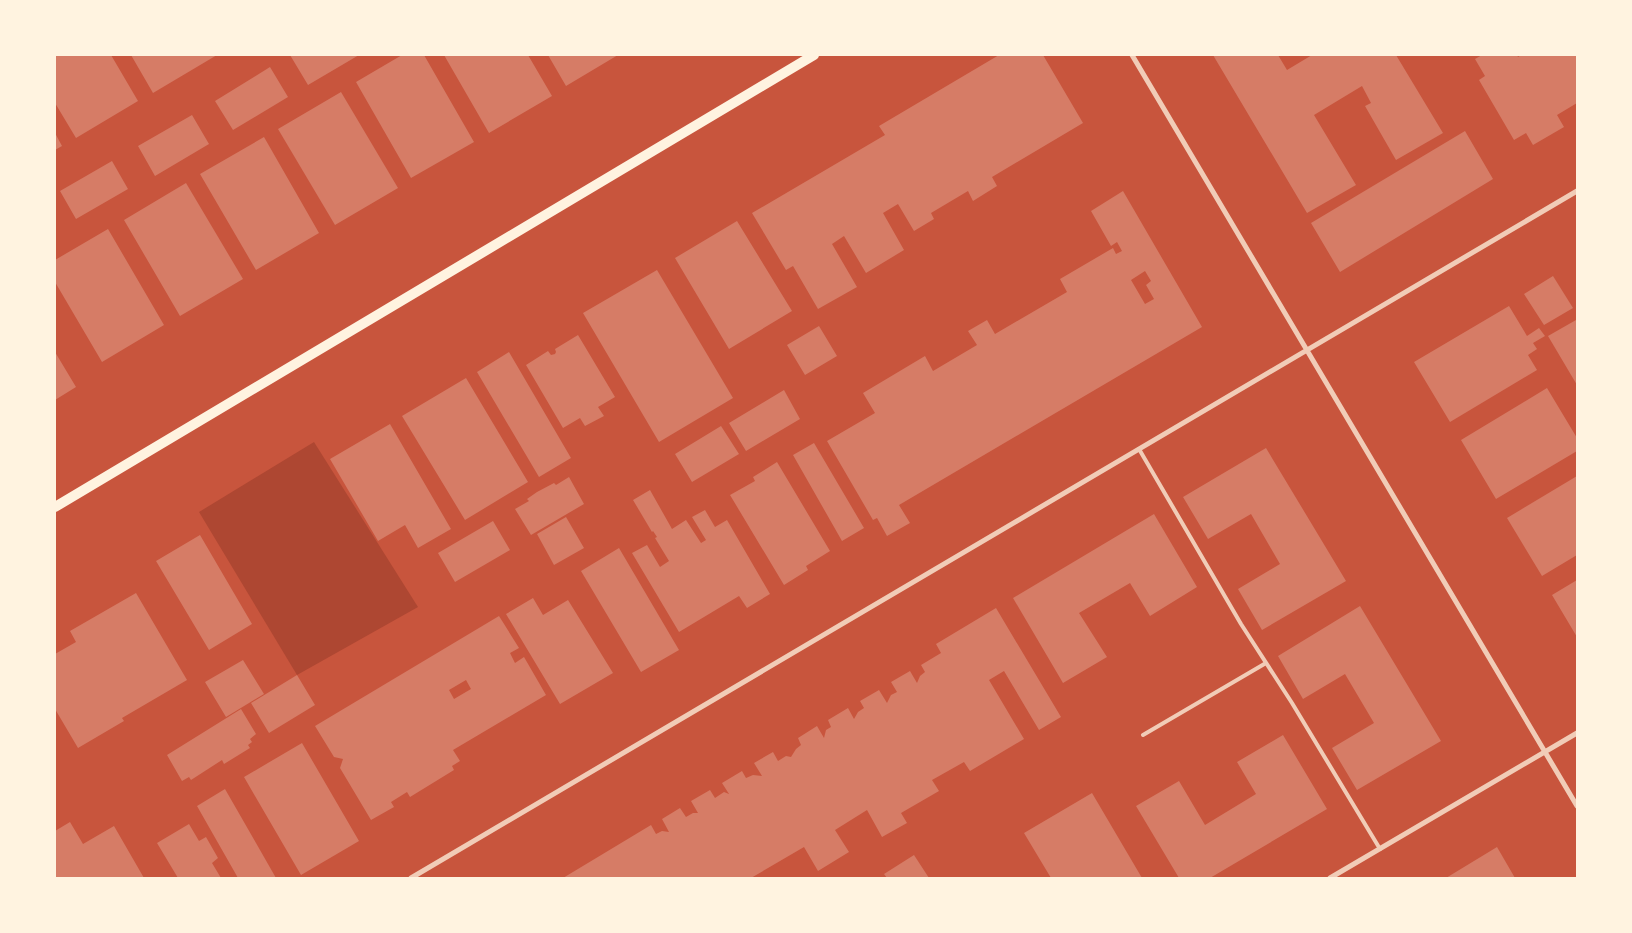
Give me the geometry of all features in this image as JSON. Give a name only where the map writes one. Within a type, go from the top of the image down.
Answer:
[{"type":"main road","points":[[55,508],[814,55]]},
{"type":"street","points":[[1132,55],[1577,806]]},
{"type":"street","points":[[410,878],[1577,191]]},
{"type":"street","points":[[1330,878],[1577,733]]},
{"type":"lane","points":[[1139,449],[1240,624],[1292,703],[1380,849]]},
{"type":"lane","points":[[1144,735],[1266,663]]},
{"type":"shaded area","points":[[314,442],[418,607],[297,675],[199,512]]},
{"type":"building","points":[[55,55],[111,55],[138,101],[76,138],[55,103]]},
{"type":"building","points":[[131,55],[217,55],[153,93]]},
{"type":"building","points":[[290,55],[359,55],[308,85]]},
{"type":"building","points":[[402,55],[424,55],[474,142],[411,178],[356,82]]},
{"type":"building","points":[[444,55],[528,55],[552,96],[489,133]]},
{"type":"building","points":[[548,55],[618,55],[566,86]]},
{"type":"building","points":[[999,55],[1043,55],[1083,123],[992,177],[997,186],[973,201],[968,191],[931,213],[934,219],[914,231],[898,204],[883,213],[904,250],[866,273],[844,236],[832,244],[857,287],[818,309],[793,266],[786,270],[752,213],[885,135],[879,126]]},
{"type":"building","points":[[1213,55],[1278,55],[1287,70],[1312,55],[1396,55],[1443,133],[1396,160],[1365,106],[1371,103],[1362,86],[1314,115],[1356,185],[1307,213]]},
{"type":"building","points":[[1482,55],[1517,55],[1518,57],[1521,55],[1577,55],[1577,103],[1557,115],[1564,127],[1533,145],[1526,133],[1514,140],[1479,80],[1485,76],[1475,59]]},
{"type":"building","points":[[270,67],[288,97],[233,130],[215,101]]},
{"type":"building","points":[[341,92],[398,188],[335,225],[278,129]]},
{"type":"building","points":[[192,115],[209,144],[155,176],[138,146]]},
{"type":"building","points":[[1465,131],[1493,179],[1340,272],[1311,223]]},
{"type":"building","points":[[55,133],[62,146],[55,150]]},
{"type":"building","points":[[264,137],[319,233],[256,270],[200,174]]},
{"type":"building","points":[[112,161],[128,189],[76,219],[60,191]]},
{"type":"building","points":[[186,183],[243,279],[180,316],[124,220]]},
{"type":"building","points":[[1123,191],[1202,327],[899,505],[910,523],[887,536],[877,518],[873,520],[827,441],[875,413],[863,393],[925,356],[933,371],[977,345],[968,331],[987,320],[995,334],[1067,292],[1060,279],[1113,248],[1116,254],[1122,251],[1117,242],[1111,246],[1091,211]],"holes":[[[1145,271],[1151,281],[1146,285],[1154,299],[1145,304],[1131,280]]]},
{"type":"building","points":[[737,221],[792,311],[729,349],[675,258]]},
{"type":"building","points":[[108,229],[164,325],[102,362],[55,282],[55,260]]},
{"type":"building","points":[[657,270],[733,398],[659,442],[583,313]]},
{"type":"building","points":[[1553,276],[1573,308],[1544,325],[1524,294]]},
{"type":"building","points":[[1509,306],[1527,336],[1539,328],[1545,336],[1533,343],[1537,349],[1528,355],[1537,370],[1450,422],[1414,362]]},
{"type":"building","points":[[1577,321],[1577,385],[1548,336]]},
{"type":"building","points":[[819,326],[837,356],[805,375],[787,345]]},
{"type":"building","points":[[578,335],[615,397],[598,407],[604,416],[585,426],[580,418],[563,428],[526,365],[548,351],[551,355],[555,354],[555,349]]},
{"type":"building","points":[[55,352],[76,387],[55,400]]},
{"type":"building","points":[[509,352],[571,458],[539,477],[477,372]]},
{"type":"building","points":[[466,378],[528,482],[465,520],[402,416]]},
{"type":"building","points":[[1547,388],[1577,438],[1577,451],[1496,499],[1461,440]]},
{"type":"building","points":[[784,390],[800,419],[746,451],[729,423]]},
{"type":"building","points":[[390,424],[451,529],[418,548],[405,525],[378,541],[330,459]]},
{"type":"building","points":[[721,426],[739,454],[692,482],[675,454]]},
{"type":"building","points":[[814,443],[864,528],[842,541],[793,455]]},
{"type":"building","points":[[1266,448],[1346,581],[1262,630],[1238,589],[1280,564],[1251,514],[1208,539],[1183,497]]},
{"type":"building","points":[[777,462],[830,551],[806,566],[808,570],[784,585],[730,495],[755,481],[753,477]]},
{"type":"building","points":[[1577,476],[1577,555],[1542,576],[1507,518]]},
{"type":"building","points":[[569,477],[584,504],[531,535],[515,509],[529,501],[527,499],[537,492],[554,483],[556,485]]},
{"type":"building","points":[[650,490],[672,529],[686,520],[701,543],[706,540],[692,517],[705,510],[715,527],[727,520],[770,594],[747,608],[739,596],[679,632],[632,553],[647,545],[660,567],[669,561],[655,538],[657,537],[633,500]]},
{"type":"building","points":[[1154,514],[1197,587],[1150,616],[1130,583],[1079,613],[1107,657],[1063,683],[1013,598]]},
{"type":"building","points":[[566,517],[584,548],[554,565],[537,534]]},
{"type":"building","points":[[493,521],[510,550],[455,582],[438,553]]},
{"type":"building","points":[[200,535],[252,624],[209,650],[156,561]]},
{"type":"building","points":[[619,548],[679,650],[641,672],[581,571]]},
{"type":"building","points":[[1577,580],[1577,637],[1552,595]]},
{"type":"building","points":[[136,593],[187,680],[122,718],[124,721],[78,748],[55,709],[55,654],[76,642],[70,631]]},
{"type":"building","points":[[533,598],[543,615],[568,600],[613,673],[560,704],[506,614]]},
{"type":"building","points":[[1360,606],[1441,741],[1357,790],[1332,748],[1374,723],[1345,674],[1303,699],[1278,656]]},
{"type":"building","points":[[996,608],[1061,717],[1039,730],[1004,671],[989,680],[1024,739],[970,771],[964,762],[932,780],[939,791],[901,813],[907,823],[882,837],[867,810],[835,830],[849,852],[818,871],[804,847],[751,878],[563,878],[651,825],[656,834],[662,831],[669,832],[662,819],[680,808],[686,817],[693,813],[698,813],[691,801],[710,790],[715,798],[724,792],[729,794],[722,783],[742,771],[746,778],[753,775],[762,776],[754,763],[773,752],[778,761],[786,756],[791,757],[801,745],[798,738],[817,726],[824,738],[826,730],[831,727],[828,720],[848,708],[854,719],[858,712],[864,708],[860,701],[879,690],[887,703],[891,695],[897,692],[891,682],[910,671],[917,683],[920,676],[925,672],[921,665],[941,653],[936,644]]},
{"type":"building","points":[[499,616],[519,648],[510,653],[515,663],[524,657],[546,695],[453,750],[460,761],[452,766],[454,770],[410,797],[407,792],[391,802],[394,807],[371,820],[340,768],[343,759],[334,757],[315,726]],"holes":[[[466,680],[471,689],[454,699],[449,690]]]},
{"type":"building","points":[[243,660],[264,694],[226,717],[205,682]]},
{"type":"building","points":[[297,675],[315,705],[269,733],[251,703]]},
{"type":"building","points":[[241,709],[256,734],[250,739],[252,742],[248,745],[250,748],[224,764],[222,760],[191,780],[189,777],[182,781],[167,755]]},
{"type":"building","points":[[1283,735],[1327,809],[1210,878],[1179,878],[1136,806],[1179,781],[1205,825],[1256,794],[1237,762]]},
{"type":"building","points":[[302,743],[359,841],[301,875],[244,777]]},
{"type":"building","points":[[225,789],[276,878],[238,878],[197,806]]},
{"type":"building","points":[[1092,793],[1142,878],[1051,878],[1024,833]]},
{"type":"building","points":[[70,822],[83,844],[114,826],[144,878],[55,878],[55,831]]},
{"type":"building","points":[[189,824],[199,841],[206,837],[218,858],[212,863],[221,878],[178,878],[157,843]]},
{"type":"building","points":[[1497,847],[1515,878],[1446,878]]},
{"type":"building","points":[[914,855],[929,878],[887,878],[884,874]]}]
